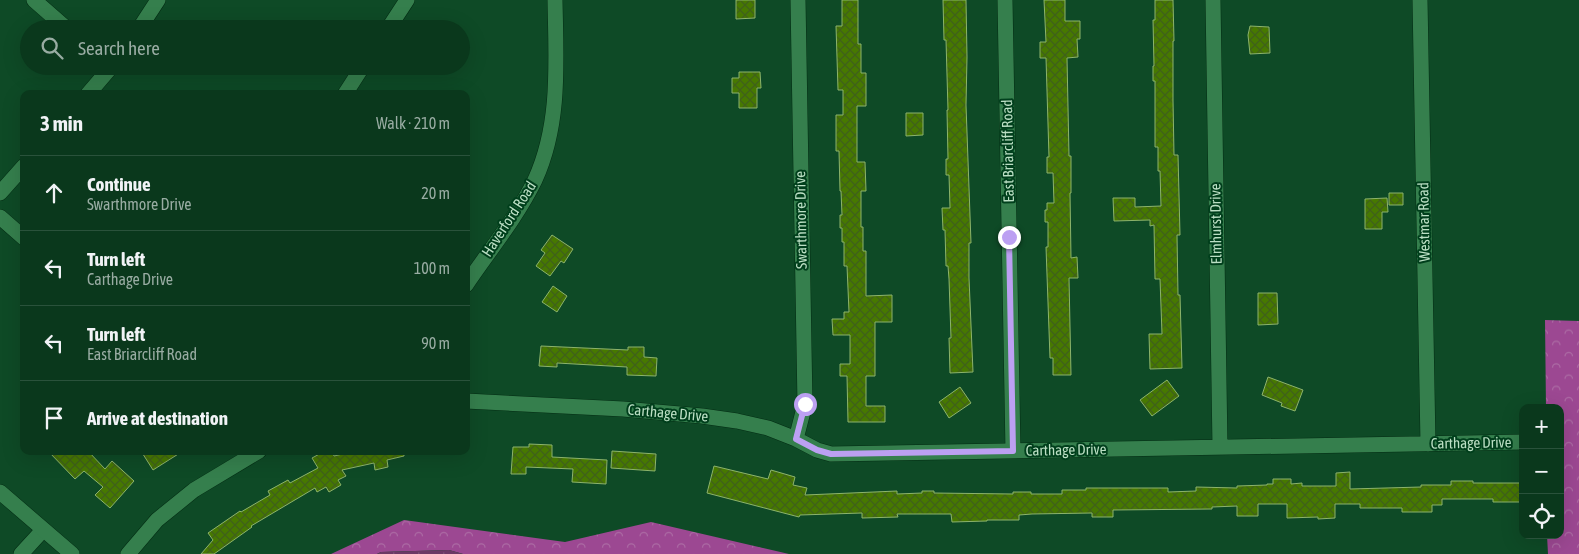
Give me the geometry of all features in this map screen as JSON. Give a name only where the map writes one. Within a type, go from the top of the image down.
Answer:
[{"type":"street","points":[[34,0],[57,20]]},
{"type":"street","points":[[145,20],[158,0]]},
{"type":"street","points":[[394,20],[407,0]]},
{"type":"street","name":"Haverford Road","points":[[470,279],[526,196],[542,164],[554,114],[557,85],[555,0]]},
{"type":"street","name":"Swarthmore Drive","points":[[796,439],[805,404],[798,0]]},
{"type":"street","name":"East Briarcliff Road","points":[[1005,0],[1013,451]]},
{"type":"street","name":"Elmhurst Drive","points":[[1213,0],[1220,447]]},
{"type":"street","name":"Westmar Road","points":[[1420,0],[1428,444]]},
{"type":"street","points":[[91,90],[104,75]]},
{"type":"street","points":[[348,90],[357,75]]},
{"type":"street","points":[[0,193],[20,170]]},
{"type":"street","points":[[0,217],[20,234]]},
{"type":"street","name":"Carthage Drive","points":[[470,401],[623,409],[702,416],[768,428],[817,450],[831,454],[1519,442]]},
{"type":"street","points":[[128,554],[157,520],[194,490],[252,455]]},
{"type":"street","points":[[0,492],[72,554]]},
{"type":"street","points":[[22,554],[43,530]]},
{"type":"green space","points":[[1545,320],[1579,321],[1579,554],[1548,554],[1547,539],[1564,539],[1564,404],[1546,404]]},
{"type":"green space","points":[[404,520],[565,542],[651,522],[789,554],[463,554],[449,550],[381,552],[377,554],[331,554]]},
{"type":"green space","points":[[449,550],[463,554],[377,554],[381,552]]},
{"type":"building","points":[[736,0],[755,0],[755,18],[736,19]]},
{"type":"building","points":[[842,0],[858,0],[858,44],[861,44],[861,73],[866,73],[866,106],[857,106],[857,162],[865,162],[866,191],[861,191],[861,227],[863,227],[863,251],[866,251],[866,296],[892,295],[892,322],[875,322],[875,376],[866,376],[866,406],[885,406],[885,422],[848,422],[847,376],[840,376],[840,364],[850,364],[850,335],[833,335],[832,319],[844,319],[844,312],[849,312],[847,266],[844,266],[844,242],[842,242],[842,228],[840,228],[840,215],[842,215],[839,151],[836,151],[836,115],[843,115],[843,90],[838,90],[836,26],[842,26]]},
{"type":"building","points":[[943,0],[966,0],[966,105],[971,243],[969,243],[969,278],[973,372],[950,373],[949,279],[948,266],[946,266],[942,208],[950,208],[949,175],[946,175],[946,159],[948,159],[948,110]]},
{"type":"building","points":[[1044,0],[1065,0],[1065,21],[1080,21],[1080,39],[1077,39],[1078,57],[1067,58],[1069,156],[1071,156],[1071,258],[1077,257],[1078,278],[1069,278],[1071,375],[1053,375],[1053,358],[1050,358],[1046,247],[1048,247],[1048,222],[1045,222],[1045,210],[1047,210],[1047,203],[1054,203],[1053,173],[1047,173],[1047,157],[1049,157],[1046,58],[1040,58],[1040,42],[1046,42]]},
{"type":"building","points":[[1155,0],[1173,0],[1174,155],[1178,155],[1180,235],[1177,235],[1178,295],[1180,295],[1182,368],[1150,369],[1149,334],[1162,334],[1160,279],[1155,279],[1154,225],[1150,226],[1150,220],[1114,221],[1113,198],[1135,198],[1135,207],[1161,206],[1158,147],[1155,147],[1155,81],[1153,81],[1153,20],[1155,20]]},
{"type":"building","points":[[1250,26],[1269,27],[1270,53],[1250,54],[1248,35]]},
{"type":"building","points":[[739,72],[760,72],[761,88],[757,88],[757,108],[739,108],[739,93],[732,93],[732,78],[739,78]]},
{"type":"building","points":[[906,113],[923,113],[923,135],[906,136]]},
{"type":"building","points":[[1389,193],[1403,193],[1403,205],[1389,205]]},
{"type":"building","points":[[1387,198],[1388,212],[1382,212],[1382,229],[1365,229],[1365,199]]},
{"type":"building","points":[[552,235],[573,249],[564,263],[561,261],[550,276],[536,266],[545,253],[541,250]]},
{"type":"building","points":[[553,286],[567,296],[557,312],[542,302]]},
{"type":"building","points":[[1258,293],[1277,293],[1278,324],[1258,325]]},
{"type":"building","points":[[541,346],[628,350],[628,347],[644,347],[644,357],[657,358],[656,376],[627,375],[627,367],[557,363],[557,367],[539,366]]},
{"type":"building","points":[[1268,377],[1303,390],[1295,411],[1281,406],[1282,403],[1262,395]]},
{"type":"building","points":[[1167,380],[1179,396],[1152,416],[1140,400]]},
{"type":"building","points":[[960,387],[971,403],[949,418],[939,402]]},
{"type":"building","points":[[529,444],[552,445],[552,457],[607,460],[606,484],[572,482],[573,469],[526,467],[526,474],[511,474],[513,447],[529,447]]},
{"type":"building","points":[[612,451],[656,454],[655,471],[611,468]]},
{"type":"building","points":[[52,455],[92,455],[105,469],[112,461],[134,481],[110,508],[95,495],[103,487],[84,471],[75,479]]},
{"type":"building","points":[[144,455],[177,455],[153,470]]},
{"type":"building","points":[[318,455],[404,455],[387,460],[388,467],[375,470],[374,463],[342,470],[346,476],[338,480],[341,485],[329,492],[326,487],[317,492],[315,488],[251,526],[214,554],[201,554],[213,540],[208,533],[240,511],[270,495],[268,491],[288,480],[290,483],[318,468],[312,458]]},
{"type":"building","points":[[714,466],[768,479],[771,470],[795,477],[793,485],[807,488],[805,495],[897,491],[897,494],[934,491],[934,493],[1013,494],[1013,492],[1031,492],[1031,494],[1062,494],[1062,490],[1086,490],[1086,488],[1168,488],[1168,492],[1196,491],[1196,487],[1237,488],[1237,486],[1267,485],[1273,484],[1273,479],[1291,479],[1291,484],[1302,483],[1302,486],[1336,486],[1336,473],[1350,472],[1350,489],[1451,485],[1451,481],[1519,483],[1519,502],[1493,502],[1493,499],[1442,499],[1442,505],[1432,505],[1432,512],[1402,512],[1402,508],[1360,508],[1360,504],[1335,504],[1335,518],[1318,519],[1318,517],[1287,518],[1287,504],[1258,504],[1258,516],[1237,516],[1237,506],[1212,507],[1212,509],[1113,510],[1113,517],[1092,517],[1092,513],[1032,514],[1019,515],[1019,520],[952,522],[951,514],[897,514],[898,517],[862,518],[862,513],[800,515],[799,517],[707,493]]},
{"type":"route","points":[[805,404],[796,439],[817,450],[831,454],[1013,451],[1009,237]]}]
